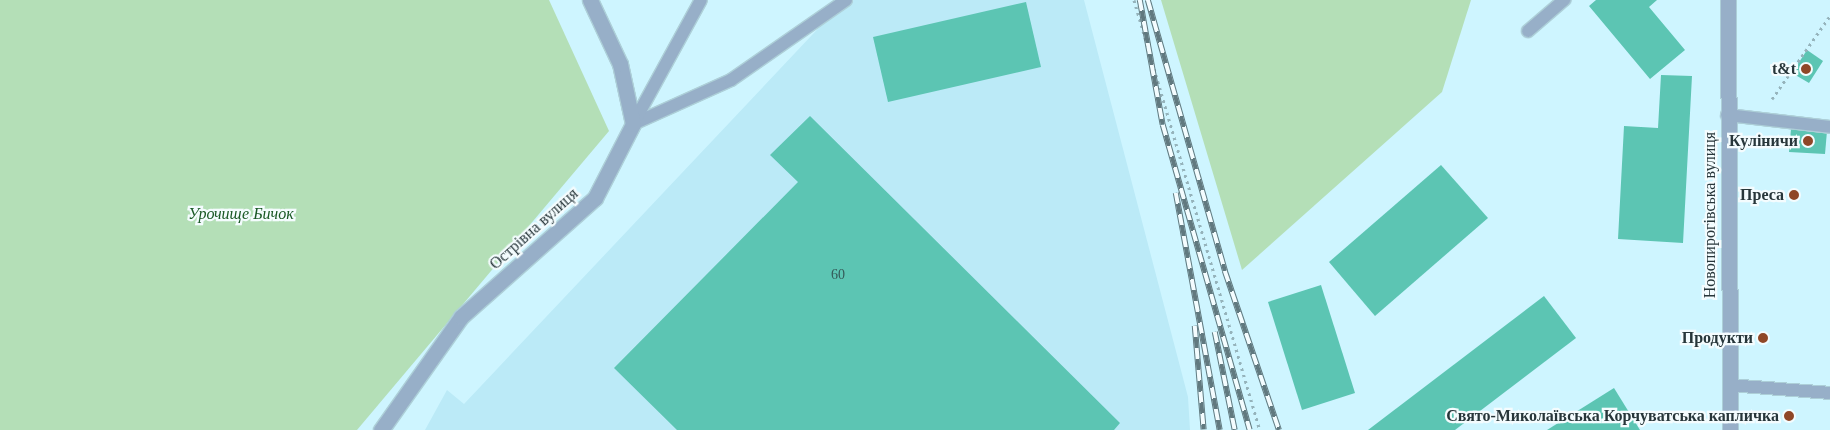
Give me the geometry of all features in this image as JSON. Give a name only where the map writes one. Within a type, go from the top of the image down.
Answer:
[{"type":"street","points":[[590,0],[620,64],[633,124]]},
{"type":"street","name":"Новопирогівська вулиця","points":[[1728,0],[1727,115],[1730,430]]},
{"type":"street","name":"Острівна вулиця","points":[[381,430],[461,317],[595,198],[633,124]]},
{"type":"lane","points":[[633,124],[701,0]]},
{"type":"lane","points":[[633,124],[731,80],[846,0]]},
{"type":"lane","points":[[1528,31],[1564,0]]},
{"type":"lane","points":[[1727,115],[1830,127]]},
{"type":"lane","points":[[1729,385],[1830,393]]},
{"type":"path","points":[[1134,0],[1260,430]]},
{"type":"path","points":[[1760,118],[1799,55],[1830,16]]},
{"type":"shaded area","points":[[845,0],[1084,0],[1188,397],[1190,430],[425,430],[447,390],[464,404]]},
{"type":"green space","name":"Урочище Бичок","points":[[0,0],[549,0],[609,131],[357,430],[0,430]]},
{"type":"green space","points":[[1161,0],[1471,0],[1442,92],[1242,270]]},
{"type":"building","points":[[1596,0],[1657,0],[1649,7],[1685,50],[1650,79],[1589,6]]},
{"type":"building","points":[[1026,2],[1041,67],[888,102],[873,37]]},
{"type":"building","points":[[1807,50],[1823,61],[1809,83],[1792,73]]},
{"type":"building","points":[[1661,75],[1692,76],[1683,243],[1618,239],[1624,126],[1658,128]]},
{"type":"building","points":[[810,116],[1120,423],[1114,430],[677,430],[614,368],[798,182],[770,155]]},
{"type":"building","name":"Куліничи","points":[[1791,129],[1827,131],[1825,154],[1789,152]]},
{"type":"building","points":[[1441,165],[1488,218],[1375,316],[1329,262]]},
{"type":"building","points":[[1321,285],[1355,393],[1302,410],[1268,302]]},
{"type":"building","points":[[1544,296],[1576,338],[1455,430],[1368,430]]},
{"type":"building","points":[[1614,388],[1640,430],[1547,430]]},
{"type":"railway","points":[[1140,0],[1163,125],[1250,430]]},
{"type":"railway","points":[[1148,0],[1225,271],[1279,430]]},
{"type":"railway","points":[[1176,193],[1220,430]]},
{"type":"railway","points":[[1195,326],[1204,430]]},
{"type":"railway","points":[[1215,332],[1235,430]]},
{"type":"place","name":"t&t","points":[[1806,69]]},
{"type":"place","name":"Куліничи","points":[[1808,141]]},
{"type":"place","name":"Преса","points":[[1794,195]]},
{"type":"place","name":"Продукти","points":[[1763,338]]},
{"type":"place","name":"Свято-Миколаївська Корчуватська капличка","points":[[1789,416]]}]
